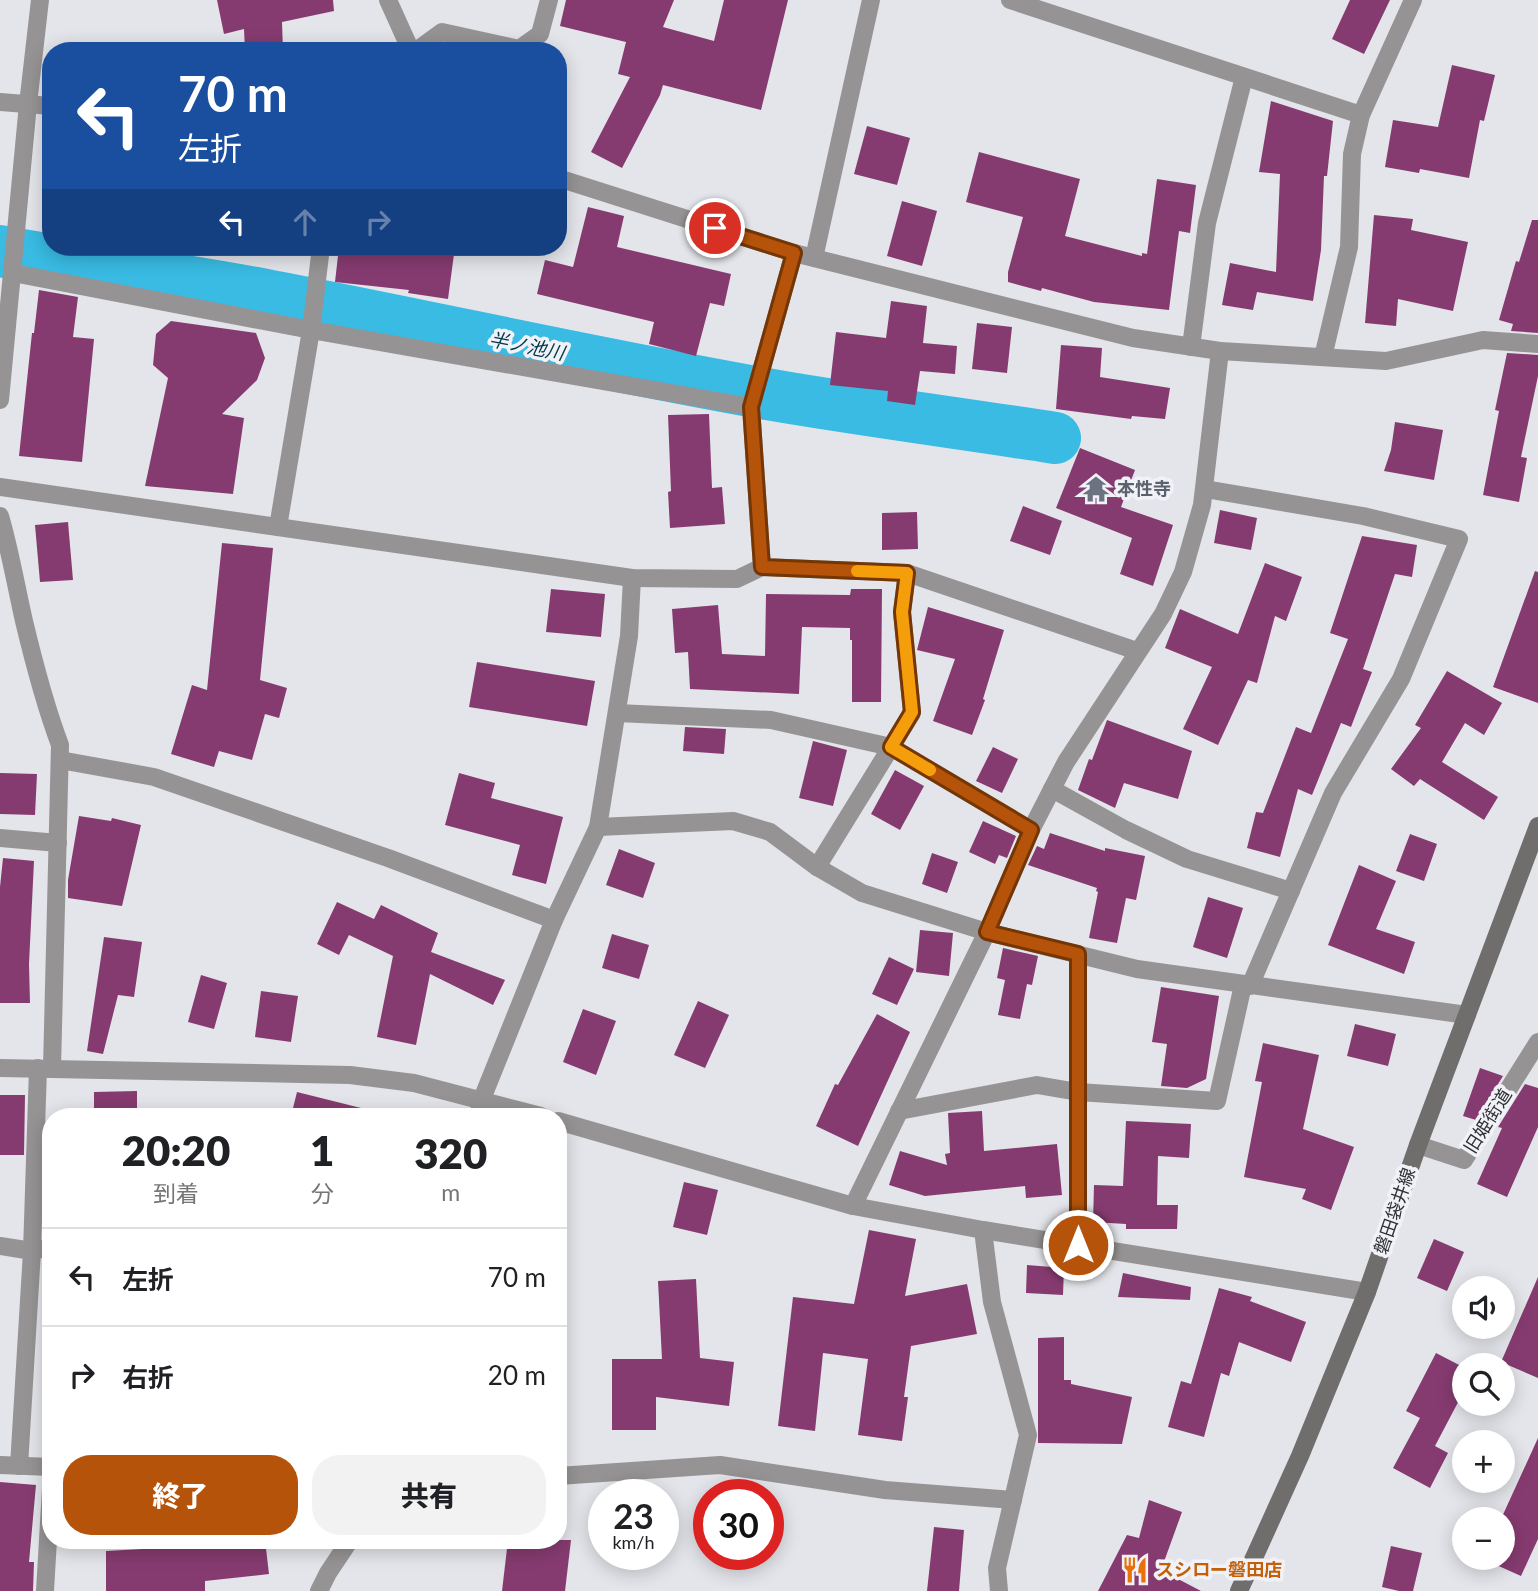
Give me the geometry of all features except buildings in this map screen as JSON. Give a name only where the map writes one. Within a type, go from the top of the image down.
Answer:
[{"type":"main road","name":"磐田袋井線","points":[[1239,1591],[1300,1456],[1367,1292],[1418,1145],[1538,825]]},
{"type":"street","points":[[0,400],[40,0]]},
{"type":"street","points":[[388,0],[409,42]]},
{"type":"street","points":[[529,42],[540,34],[549,0]]},
{"type":"street","points":[[814,258],[871,0]]},
{"type":"street","points":[[1010,0],[1039,4],[1244,77],[1361,115]]},
{"type":"street","points":[[1323,357],[1349,247],[1352,154],[1361,115],[1413,0]]},
{"type":"street","points":[[427,42],[442,32],[487,42]]},
{"type":"street","points":[[1191,347],[1207,223],[1244,77]]},
{"type":"street","points":[[0,102],[42,105]]},
{"type":"street","points":[[567,181],[794,253],[1132,338],[1220,351],[1386,361],[1483,340],[1538,344]]},
{"type":"street","points":[[762,567],[751,407],[794,253]]},
{"type":"street","points":[[278,527],[312,330],[320,256]]},
{"type":"street","points":[[13,273],[312,330],[751,407]]},
{"type":"street","points":[[853,1206],[987,932],[1031,830],[1066,762],[1163,614],[1183,572],[1205,489],[1220,351]]},
{"type":"street","points":[[0,487],[632,579],[737,579],[762,567],[907,573],[1137,651]]},
{"type":"street","points":[[899,1111],[1037,1085],[1078,1092],[1217,1101],[1246,986],[1333,793],[1401,678],[1459,539],[1363,516],[1205,489]]},
{"type":"street","points":[[0,516],[11,551],[24,620],[49,715],[60,745],[58,843],[42,1108]]},
{"type":"street","points":[[817,867],[912,712],[902,612],[907,573]]},
{"type":"street","points":[[0,1068],[350,1074],[414,1083],[480,1108],[554,920],[598,827],[629,636],[632,579]]},
{"type":"street","points":[[617,713],[771,720],[891,747],[1031,830]]},
{"type":"street","points":[[60,760],[154,777],[388,858],[554,920]]},
{"type":"street","points":[[1052,789],[1126,831],[1188,859],[1291,891]]},
{"type":"street","points":[[598,827],[733,821],[770,832],[817,867],[862,893],[987,932],[1137,970],[1468,1015]]},
{"type":"street","points":[[0,838],[58,843]]},
{"type":"street","points":[[1078,954],[1078,1245]]},
{"type":"street","name":"旧姫街道","points":[[1418,1145],[1464,1160],[1538,1042]]},
{"type":"street","points":[[19,1466],[42,1110]]},
{"type":"street","points":[[567,1124],[853,1206],[983,1230],[1367,1292]]},
{"type":"street","points":[[983,1230],[992,1302],[1028,1435],[997,1568],[999,1591]]},
{"type":"street","points":[[0,1247],[32,1251],[42,1249]]},
{"type":"street","points":[[0,1465],[42,1467]]},
{"type":"street","points":[[567,1475],[720,1465],[885,1490],[1013,1500]]},
{"type":"street","points":[[45,1591],[47,1549]]},
{"type":"street","points":[[319,1591],[344,1549]]},
{"type":"waterway","name":"半ノ池川","points":[[0,251],[266,295],[784,397],[1055,438]]},
{"type":"slow traffic","points":[[857,571],[907,573],[902,612],[912,712],[891,747],[930,770]]},
{"type":"place","name":"本性寺","points":[[1096,489]]},
{"type":"place","name":"スシロー磐田店","points":[[1135,1570]]},
{"type":"route","points":[[715,228],[794,253],[751,407],[762,567],[907,573],[902,612],[912,712],[891,747],[1031,830],[987,932],[1078,954],[1078,1245]]}]
